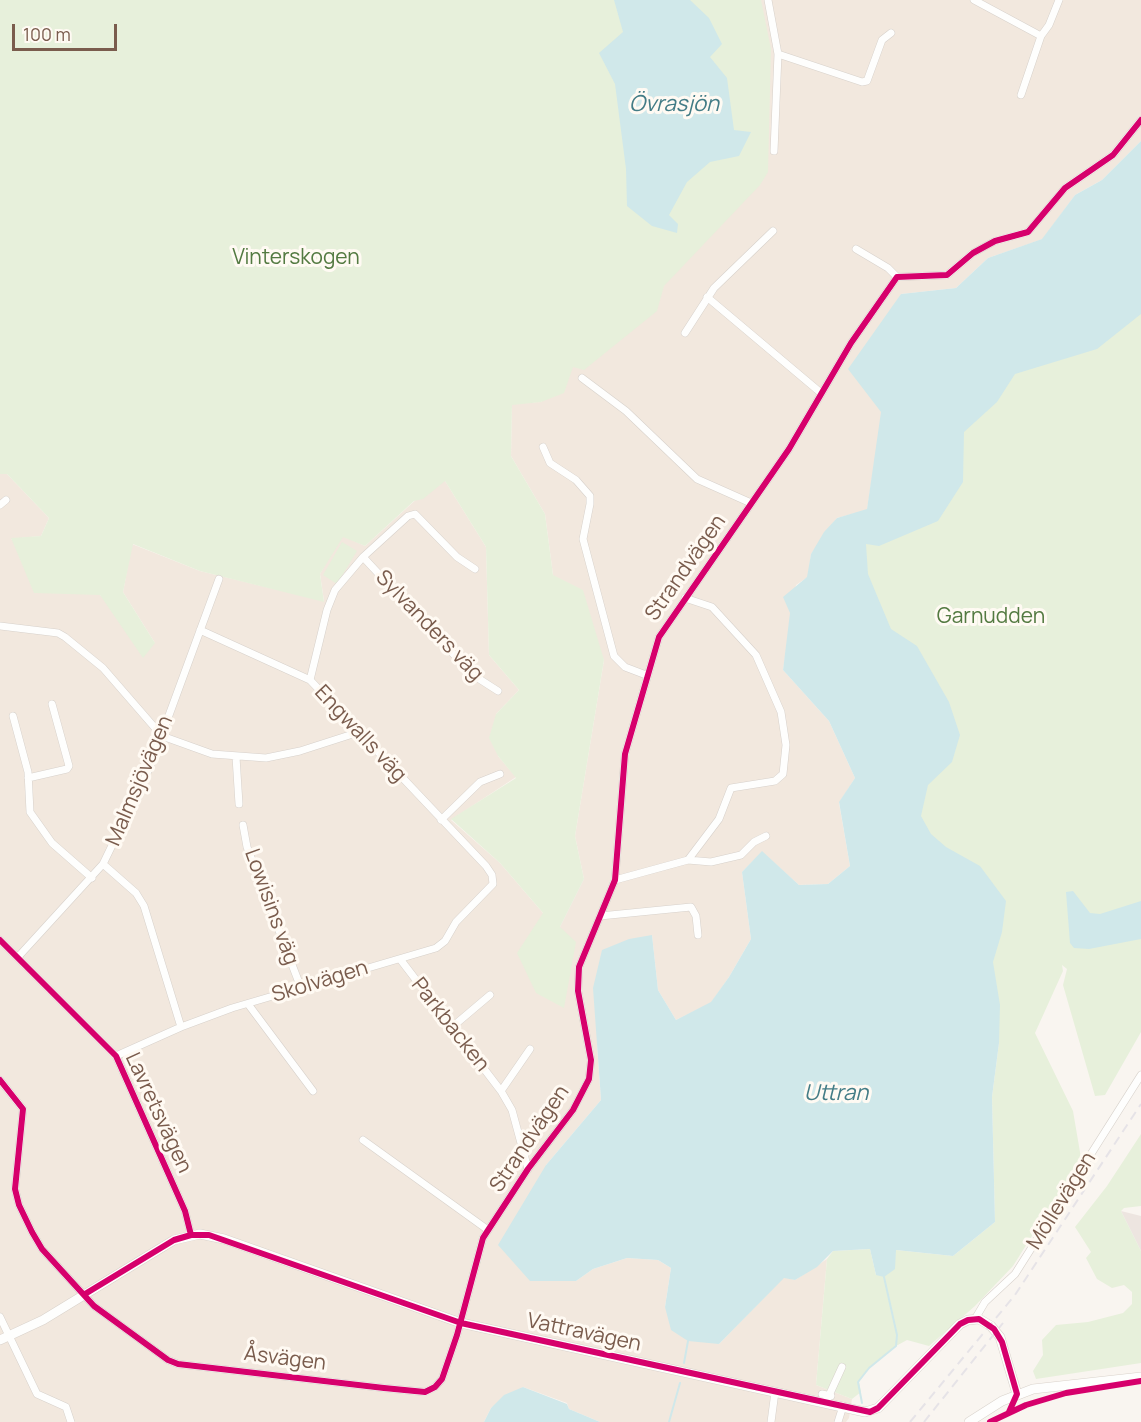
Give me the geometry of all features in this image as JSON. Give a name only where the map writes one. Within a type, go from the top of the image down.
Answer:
[{"type":"street","points":[[768,0],[778,54],[774,151]]},
{"type":"street","points":[[974,0],[1041,36]]},
{"type":"street","points":[[1021,95],[1041,36],[1049,25],[1059,0]]},
{"type":"street","points":[[778,54],[862,82],[867,81],[882,40],[891,33]]},
{"type":"street","points":[[856,249],[888,268],[897,277],[947,275],[973,253],[995,241],[1028,232],[1065,188],[1113,155],[1141,120]]},
{"type":"street","points":[[685,333],[707,297],[737,263],[773,231]]},
{"type":"street","name":"Strandvägen","points":[[461,1323],[477,1256],[488,1230],[528,1169],[573,1110],[589,1079],[591,1060],[578,991],[579,967],[615,880],[625,754],[646,675],[659,637],[790,446],[851,343],[897,277]]},
{"type":"street","points":[[707,297],[821,393]]},
{"type":"street","points":[[582,378],[626,411],[697,478],[751,503]]},
{"type":"street","points":[[543,447],[550,463],[576,480],[590,496],[591,504],[583,539],[614,656],[625,667],[646,675]]},
{"type":"street","name":"Sylvanders väg","points":[[310,680],[327,610],[335,590],[363,557],[408,516],[415,514],[457,557],[475,569]]},
{"type":"street","name":"Sylvanders väg","points":[[363,557],[472,675],[498,691]]},
{"type":"street","name":"Malmsjövägen","points":[[18,957],[103,864],[162,736],[219,579]]},
{"type":"street","points":[[685,598],[712,607],[756,655],[782,712],[786,745],[783,774],[775,781],[731,788],[719,819],[688,860]]},
{"type":"street","points":[[0,626],[58,633],[74,642],[104,668],[162,736],[212,754],[271,757],[300,751],[359,732]]},
{"type":"street","name":"Engwalls väg","points":[[200,630],[310,680],[492,875]]},
{"type":"street","points":[[28,778],[67,769],[69,766],[52,704]]},
{"type":"street","points":[[13,716],[28,778],[30,812],[43,833],[92,878]]},
{"type":"street","points":[[236,757],[239,804]]},
{"type":"street","points":[[441,820],[480,782],[500,774]]},
{"type":"street","name":"Lowisins väg","points":[[243,825],[247,847],[301,988]]},
{"type":"street","points":[[615,880],[688,860],[711,861],[741,855],[754,842],[766,836]]},
{"type":"street","points":[[103,864],[136,893],[144,906],[181,1027]]},
{"type":"street","name":"Skolvägen","points":[[116,1056],[181,1027],[248,1004],[441,945],[456,922],[491,889],[492,875]]},
{"type":"street","points":[[600,916],[691,907],[696,916],[698,935]]},
{"type":"street","name":"Lavretsvägen","points":[[0,940],[116,1056],[185,1211],[191,1235]]},
{"type":"street","name":"Parkbacken","points":[[399,959],[501,1091],[512,1110],[528,1169]]},
{"type":"street","points":[[452,1028],[489,995]]},
{"type":"street","points":[[248,1004],[313,1091]]},
{"type":"street","name":"Parkbacken","points":[[501,1091],[530,1049]]},
{"type":"street","name":"Möllevägen","points":[[975,1319],[985,1302],[1015,1274],[1141,1075]]},
{"type":"street","name":"Åsvägen","points":[[0,1080],[18,1100],[23,1113],[15,1184],[19,1205],[42,1249],[107,1317],[168,1360],[178,1364],[425,1392],[435,1387],[442,1379],[461,1323]]},
{"type":"street","points":[[363,1140],[488,1230]]},
{"type":"street","name":"Vattravägen","points":[[4,1338],[85,1294],[174,1240],[191,1235],[224,1239],[461,1323],[776,1392],[826,1397],[843,1406],[870,1412],[878,1408],[960,1324],[975,1319]]},
{"type":"street","points":[[0,1317],[4,1338],[37,1394],[66,1407],[71,1422]]},
{"type":"street","points":[[975,1319],[991,1326],[1000,1337],[1017,1394]]},
{"type":"street","points":[[826,1397],[842,1367]]},
{"type":"street","points":[[969,1422],[1017,1394],[1054,1385],[1141,1377]]},
{"type":"street","points":[[771,1422],[776,1392]]},
{"type":"street","points":[[838,1422],[843,1406]]},
{"type":"shaded area","points":[[730,0],[1141,0],[1141,141],[1102,180],[1075,195],[1043,239],[988,258],[956,288],[901,294],[867,510],[837,518],[811,554],[808,577],[796,585],[783,670],[829,721],[855,778],[839,803],[850,866],[828,884],[799,885],[762,852],[742,872],[751,939],[711,1003],[676,1020],[658,990],[652,935],[597,1046],[601,1100],[546,1165],[576,1281],[593,1269],[627,1258],[658,1260],[671,1268],[665,1307],[719,1344],[784,1277],[795,1280],[827,1259],[816,1385],[852,1399],[849,1418],[846,1422],[600,1422],[569,1409],[567,1403],[523,1387],[491,1408],[484,1422],[0,1422],[0,474],[7,474],[49,518],[41,536],[11,539],[100,595],[155,643],[123,592],[132,544],[200,571],[324,601],[320,574],[341,535],[365,546],[442,476],[486,547],[489,655],[519,690],[496,714],[498,756],[516,777],[451,820],[500,863],[543,913],[560,927],[584,879],[575,836],[604,660],[553,575],[545,514],[511,456],[512,403],[541,402],[572,367]]},
{"type":"shaded area","points":[[1121,1211],[1141,1216],[1141,1251]]},
{"type":"green space","name":"Vinterskogen","points":[[0,0],[761,0],[771,49],[768,172],[760,185],[664,286],[657,311],[584,370],[573,367],[564,393],[541,402],[512,405],[511,456],[545,514],[553,575],[583,590],[604,660],[575,836],[584,879],[560,927],[576,942],[564,1008],[536,993],[517,953],[543,913],[500,863],[451,819],[516,778],[498,756],[489,738],[496,714],[519,690],[489,655],[486,547],[445,481],[423,499],[414,501],[365,546],[343,537],[320,574],[324,602],[200,571],[133,544],[123,592],[155,643],[143,658],[100,595],[34,593],[11,538],[41,536],[49,518],[7,474],[0,474]]},
{"type":"green space","name":"Garnudden","points":[[1141,220],[1141,1032],[1105,1095],[1095,1096],[1063,985],[1067,969],[1062,965],[1063,971],[1035,1033],[1073,1111],[1081,1158],[1013,1266],[975,1306],[929,1346],[907,1340],[896,1346],[869,1368],[859,1382],[861,1392],[852,1399],[816,1385],[827,1259],[833,1251],[870,1249],[876,1275],[896,1250],[953,1256],[995,1222],[992,1097],[999,1043],[876,811],[829,563]]},
{"type":"green space","points":[[342,542],[357,551],[337,584],[323,575]]},
{"type":"green space","points":[[1141,1134],[1141,1206],[1124,1208],[1121,1211],[1141,1251],[1141,1363],[1036,1379],[1033,1371],[1043,1355],[1042,1340],[1056,1325],[1088,1322],[1123,1313],[1132,1304],[1132,1292],[1124,1285],[1112,1288],[1097,1279],[1086,1258],[1091,1252],[1075,1227],[1107,1186]]},
{"type":"water","name":"Övrasjön","points":[[614,0],[690,0],[709,18],[722,44],[710,57],[727,78],[734,130],[751,132],[739,156],[710,162],[687,182],[669,215],[678,224],[677,233],[652,226],[627,206],[626,169],[615,84],[599,53],[623,32]]},
{"type":"water","name":"Uttran","points":[[1141,141],[1141,314],[1097,349],[1015,374],[997,402],[964,432],[963,482],[938,521],[879,546],[866,544],[868,574],[891,629],[917,646],[949,702],[960,735],[952,762],[928,785],[921,816],[931,834],[946,847],[980,866],[1006,901],[1002,932],[993,962],[1000,1005],[999,1043],[992,1097],[995,1222],[953,1256],[896,1250],[895,1269],[884,1277],[876,1275],[870,1249],[833,1251],[817,1267],[795,1280],[784,1278],[719,1344],[688,1341],[671,1330],[665,1307],[671,1268],[658,1260],[627,1258],[593,1269],[576,1281],[530,1281],[498,1245],[546,1165],[601,1100],[593,988],[602,950],[629,939],[652,935],[658,990],[676,1020],[711,1002],[751,939],[742,872],[762,851],[799,885],[828,884],[850,866],[839,802],[855,778],[829,721],[783,670],[790,613],[783,597],[807,577],[811,554],[824,532],[837,518],[867,509],[881,412],[848,369],[901,294],[956,288],[988,258],[1042,239],[1075,195],[1102,180]]},
{"type":"water","points":[[1073,891],[1090,913],[1100,914],[1141,901],[1141,939],[1089,949],[1074,948],[1070,943],[1066,892]]},
{"type":"water","points":[[523,1387],[567,1404],[569,1409],[600,1422],[484,1422],[491,1408],[504,1395]]},
{"type":"waterway","points":[[862,1403],[858,1382],[869,1368],[896,1346],[897,1335],[884,1277]]},
{"type":"waterway","points":[[684,1363],[688,1341]]},
{"type":"waterway","points":[[669,1422],[680,1383]]},
{"type":"railway","points":[[910,1422],[1015,1295],[1141,1104]]},
{"type":"railway","points":[[924,1422],[1003,1323]]},
{"type":"cycle path","points":[[0,1080],[23,1109],[15,1189],[19,1205],[42,1249],[94,1306],[168,1360],[178,1364],[384,1388],[425,1392],[435,1387],[442,1379],[457,1335],[483,1238],[528,1169],[573,1110],[589,1079],[591,1060],[578,991],[579,967],[615,880],[625,754],[659,637],[789,449],[851,343],[897,277],[947,275],[973,253],[995,241],[1028,232],[1065,188],[1113,155],[1141,120]]},
{"type":"cycle path","points":[[0,940],[116,1056],[185,1211],[191,1235]]},
{"type":"cycle path","points":[[85,1294],[174,1240],[191,1235],[209,1235],[461,1323],[870,1412],[878,1408],[960,1324],[968,1320],[979,1319],[994,1329],[1002,1342],[1017,1394],[1009,1412]]},
{"type":"cycle path","points":[[990,1422],[1026,1405],[1066,1393],[1141,1381]]}]
